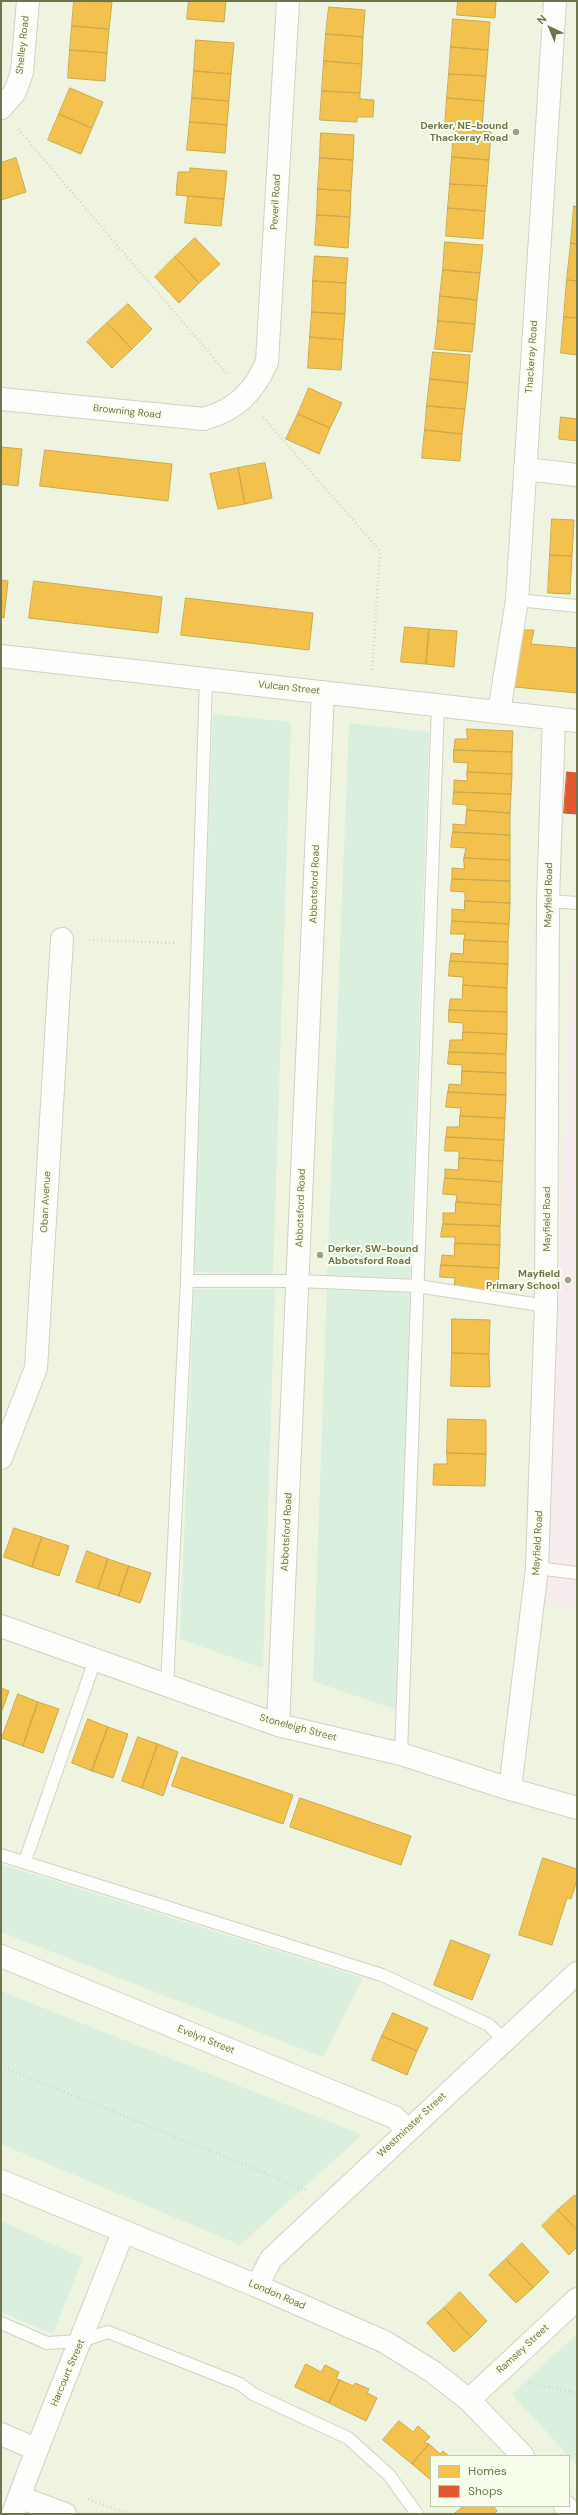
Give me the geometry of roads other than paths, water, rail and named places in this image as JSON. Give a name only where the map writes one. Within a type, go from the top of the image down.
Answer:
[{"type":"street","name":"Shelley Road","points":[[1,108],[15,92],[22,72],[28,1]]},
{"type":"street","name":"Peveril Road","points":[[246,396],[257,383],[267,362],[288,1]]},
{"type":"street","name":"Thackeray Road","points":[[499,712],[517,600],[555,1]]},
{"type":"street","name":"Browning Road","points":[[1,400],[204,419],[224,413],[246,396]]},
{"type":"street","points":[[525,469],[577,475]]},
{"type":"street","name":"Vulcan Street","points":[[1,656],[577,721]]},
{"type":"street","name":"Abbotsford Road","points":[[278,1725],[323,692]]},
{"type":"street","name":"Mayfield Road","points":[[510,1789],[537,1568],[546,1306],[548,901],[554,718]]},
{"type":"street","name":"Oban Avenue","points":[[1,1458],[36,1368],[62,939]]},
{"type":"street","name":"Stoneleigh Street","points":[[1,1626],[278,1725],[401,1754],[510,1789],[577,1808]]},
{"type":"street","name":"Evelyn Street","points":[[1,1956],[394,2117],[407,2129]]},
{"type":"street","name":"Westminster Street","points":[[257,2286],[270,2259],[407,2129],[577,1973]]},
{"type":"street","name":"London Road","points":[[1,2181],[257,2286],[385,2342],[433,2372],[469,2400],[522,2455]]},
{"type":"street","name":"Harcourt Street","points":[[16,2505],[36,2449],[81,2341],[123,2232]]},
{"type":"street","name":"Ramsey Street","points":[[469,2400],[577,2298]]},
{"type":"street","points":[[1,2434],[36,2449]]},
{"type":"street","points":[[16,2505],[65,2514]]},
{"type":"lane","points":[[517,600],[577,606]]},
{"type":"lane","points":[[167,1685],[187,1281],[206,679]]},
{"type":"lane","points":[[401,1754],[438,705]]},
{"type":"lane","points":[[548,901],[577,902]]},
{"type":"lane","points":[[187,1281],[298,1281],[417,1286],[546,1306]]},
{"type":"lane","points":[[537,1568],[577,1573]]},
{"type":"lane","points":[[25,1861],[95,1660]]},
{"type":"lane","points":[[1,1855],[25,1861],[382,1975],[489,2025],[504,2040]]},
{"type":"lane","points":[[1,2323],[47,2343],[81,2341],[108,2332],[240,2384],[253,2394],[348,2438],[389,2475],[417,2514]]},
{"type":"place","name":"Derker, NE-bound Thackeray Road","points":[[516,132]]},
{"type":"place","name":"Derker, SW-bound Abbotsford Road","points":[[320,1255]]},
{"type":"place","name":"Mayfield Primary School","points":[[568,1280]]}]
